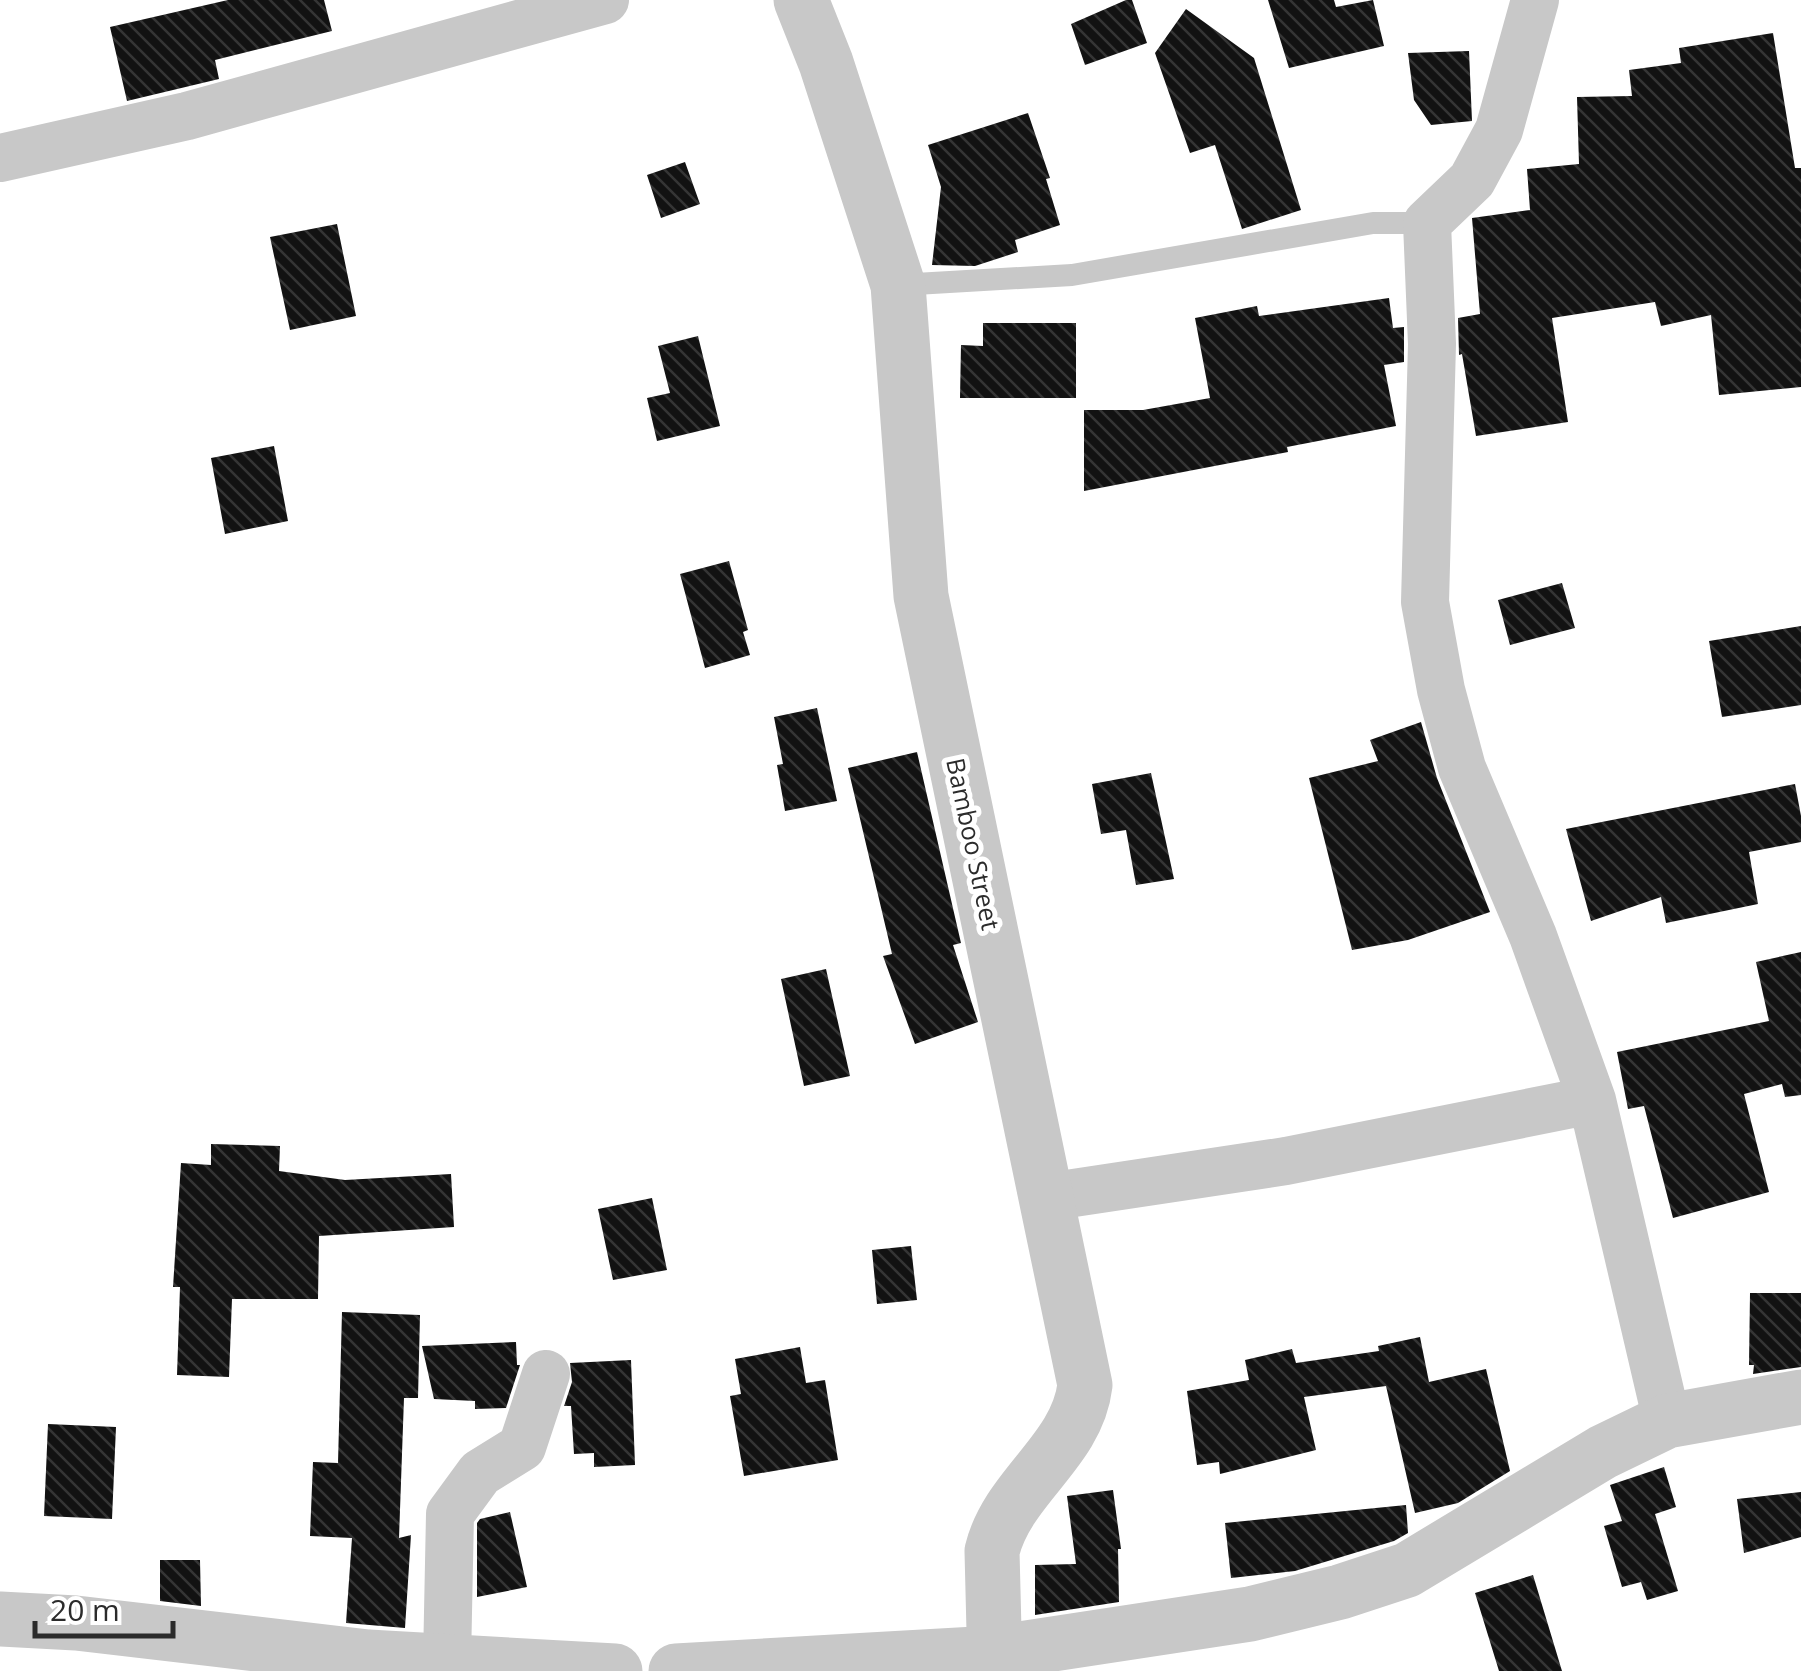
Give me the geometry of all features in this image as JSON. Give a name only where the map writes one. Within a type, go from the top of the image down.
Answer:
[{"type":"street","points":[[0,158],[188,116],[605,0]]},
{"type":"street","name":"Bamboo Street","points":[[801,0],[826,63],[898,285],[921,596],[1085,1385],[1075,1422],[1010,1507],[996,1533],[992,1550],[994,1662]]},
{"type":"street","points":[[1536,0],[1499,130],[1472,180],[1427,223],[1432,344],[1426,602],[1441,690],[1462,768],[1533,936],[1592,1100],[1667,1421]]},
{"type":"street","points":[[1047,1197],[1286,1161],[1592,1100]]},
{"type":"street","points":[[447,1662],[450,1514],[480,1473],[522,1447],[546,1374]]},
{"type":"street","points":[[676,1671],[994,1662],[1250,1614],[1340,1592],[1407,1570],[1602,1452],[1667,1421],[1801,1397]]},
{"type":"street","points":[[0,1619],[76,1623],[368,1656],[615,1671]]},
{"type":"lane","points":[[898,285],[1072,275],[1373,222],[1427,223]]},
{"type":"building","points":[[228,0],[324,0],[332,31],[215,60],[219,79],[127,101],[110,27]]},
{"type":"building","points":[[1132,0],[1147,43],[1085,65],[1071,24]]},
{"type":"building","points":[[1268,0],[1334,0],[1336,7],[1373,0],[1384,46],[1289,68]]},
{"type":"building","points":[[1186,9],[1254,58],[1301,210],[1242,229],[1215,145],[1190,153],[1155,53]]},
{"type":"building","points":[[1773,33],[1795,168],[1801,168],[1801,387],[1719,395],[1711,315],[1661,326],[1655,302],[1552,318],[1568,422],[1476,436],[1462,354],[1459,355],[1458,318],[1480,314],[1472,218],[1530,210],[1527,169],[1579,164],[1577,97],[1632,96],[1629,70],[1681,63],[1679,48]]},
{"type":"building","points":[[1469,51],[1472,121],[1431,125],[1414,100],[1408,53]]},
{"type":"building","points":[[1028,113],[1050,178],[1046,179],[1060,225],[1015,240],[1018,252],[975,266],[932,265],[941,187],[928,145]]},
{"type":"building","points":[[685,162],[700,204],[661,218],[647,175]]},
{"type":"building","points":[[337,224],[356,316],[290,330],[270,237]]},
{"type":"building","points":[[1389,298],[1393,328],[1404,327],[1404,362],[1384,365],[1396,426],[1287,447],[1288,452],[1084,491],[1084,410],[1143,410],[1210,398],[1195,318],[1257,306],[1259,316]]},
{"type":"building","points":[[983,323],[1076,323],[1076,398],[960,398],[961,345],[983,346]]},
{"type":"building","points":[[698,336],[720,426],[657,441],[647,398],[670,393],[658,346]]},
{"type":"building","points":[[274,446],[288,521],[225,534],[211,458]]},
{"type":"building","points":[[729,561],[748,630],[743,632],[750,655],[705,668],[680,574]]},
{"type":"building","points":[[1562,583],[1575,628],[1510,645],[1498,600]]},
{"type":"building","points":[[1801,626],[1801,705],[1722,717],[1709,641]]},
{"type":"building","points":[[817,708],[837,801],[785,811],[777,765],[783,764],[774,717]]},
{"type":"building","points":[[1421,722],[1437,778],[1490,912],[1408,940],[1352,950],[1309,778],[1378,761],[1370,740]]},
{"type":"building","points":[[917,752],[961,943],[953,945],[978,1022],[915,1044],[883,956],[892,954],[848,768]]},
{"type":"building","points":[[1151,773],[1174,879],[1136,885],[1126,830],[1101,834],[1092,784]]},
{"type":"building","points":[[1795,784],[1801,842],[1749,852],[1758,904],[1666,923],[1661,897],[1591,921],[1566,829]]},
{"type":"building","points":[[1801,952],[1801,1095],[1785,1097],[1782,1084],[1744,1094],[1769,1192],[1673,1218],[1644,1106],[1628,1109],[1617,1052],[1769,1021],[1756,962]]},
{"type":"building","points":[[826,969],[850,1076],[804,1086],[781,979]]},
{"type":"building","points":[[211,1144],[280,1146],[279,1171],[345,1180],[451,1174],[454,1227],[319,1236],[318,1299],[232,1299],[229,1377],[177,1375],[180,1287],[173,1287],[181,1163],[211,1165]]},
{"type":"building","points":[[652,1198],[667,1270],[613,1280],[598,1209]]},
{"type":"building","points":[[911,1246],[917,1300],[877,1304],[872,1250]]},
{"type":"building","points":[[1750,1293],[1801,1293],[1801,1367],[1753,1374],[1754,1365],[1749,1365]]},
{"type":"building","points":[[342,1312],[420,1315],[418,1398],[404,1398],[399,1538],[411,1535],[405,1628],[346,1623],[352,1538],[310,1536],[313,1462],[338,1463]]},
{"type":"building","points":[[1420,1337],[1429,1382],[1486,1369],[1510,1471],[1458,1503],[1415,1513],[1386,1386],[1304,1397],[1316,1450],[1220,1474],[1219,1462],[1197,1465],[1187,1391],[1249,1380],[1245,1360],[1292,1349],[1296,1363],[1379,1351],[1378,1346]]},
{"type":"building","points":[[516,1342],[520,1365],[506,1408],[475,1409],[475,1401],[434,1399],[422,1346]]},
{"type":"building","points":[[800,1347],[806,1383],[825,1380],[838,1460],[744,1476],[730,1396],[741,1394],[735,1359]]},
{"type":"building","points":[[631,1360],[635,1465],[594,1467],[594,1453],[574,1454],[571,1406],[564,1406],[572,1382],[570,1363]]},
{"type":"building","points":[[48,1424],[116,1427],[112,1519],[44,1516]]},
{"type":"building","points":[[1664,1467],[1676,1507],[1655,1514],[1678,1591],[1647,1600],[1641,1582],[1622,1587],[1604,1526],[1622,1521],[1610,1485]]},
{"type":"building","points":[[1113,1490],[1121,1549],[1119,1602],[1035,1615],[1035,1565],[1076,1564],[1067,1496]]},
{"type":"building","points":[[1801,1492],[1801,1537],[1744,1553],[1737,1499]]},
{"type":"building","points":[[1406,1505],[1408,1533],[1394,1541],[1295,1571],[1231,1578],[1225,1523]]},
{"type":"building","points":[[510,1512],[527,1587],[477,1597],[477,1523]]},
{"type":"building","points":[[160,1560],[200,1560],[201,1606],[160,1601]]},
{"type":"building","points":[[1533,1575],[1562,1671],[1499,1671],[1475,1593]]}]
